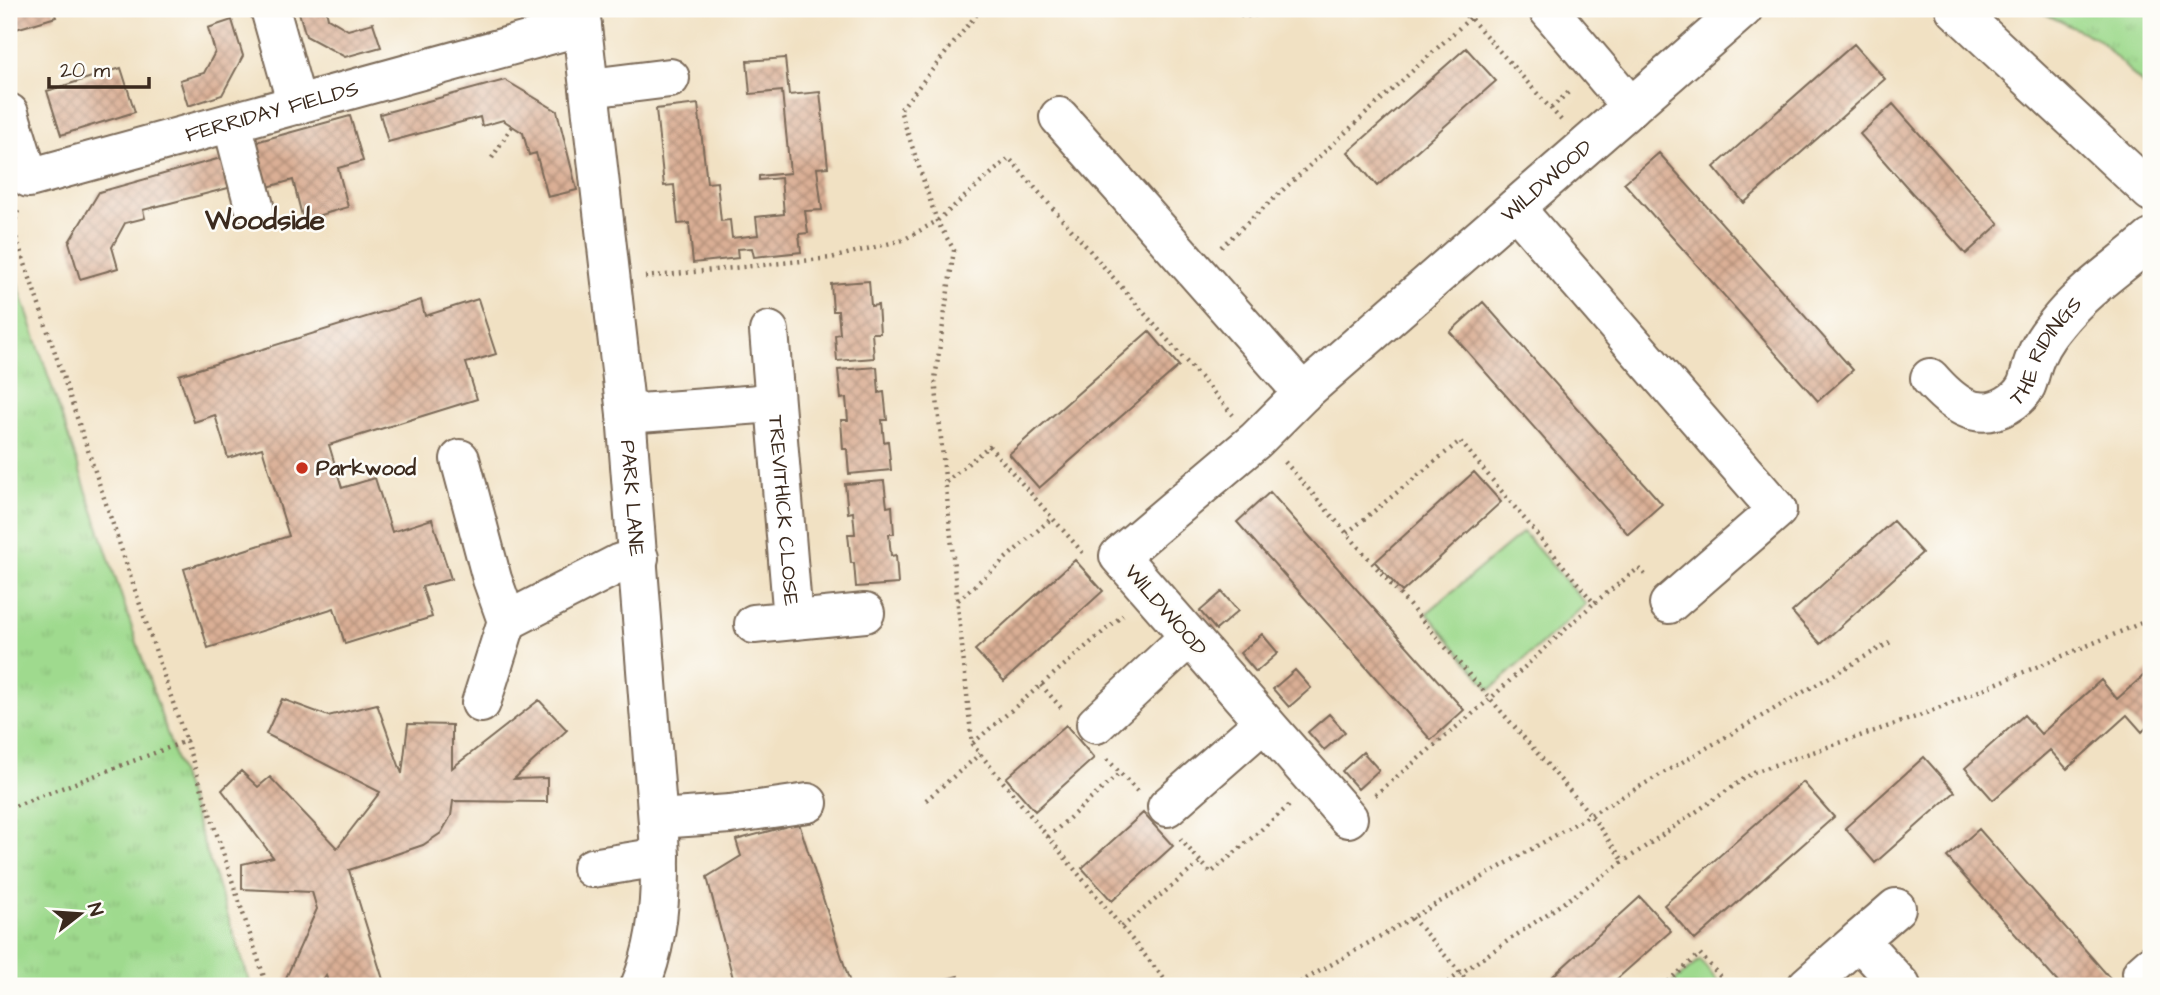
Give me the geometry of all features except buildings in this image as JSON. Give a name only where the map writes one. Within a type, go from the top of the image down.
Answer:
[{"type":"street","points":[[270,9],[297,105]]},
{"type":"street","points":[[1548,9],[1631,107]]},
{"type":"street","name":"WILDWOOD","points":[[1348,818],[1119,556],[1314,394],[1515,208],[1743,9]]},
{"type":"street","points":[[1955,9],[2151,192]]},
{"type":"street","name":"FERRIDAY FIELDS","points":[[29,178],[297,105],[581,18]]},
{"type":"street","name":"PARK LANE","points":[[581,18],[626,414],[658,819],[660,887],[654,936],[640,986]]},
{"type":"street","points":[[590,89],[670,78]]},
{"type":"street","points":[[9,113],[29,178]]},
{"type":"street","points":[[1059,117],[1195,271],[1314,394]]},
{"type":"street","points":[[232,122],[254,206]]},
{"type":"street","points":[[1515,208],[1777,510],[1669,604]]},
{"type":"street","name":"THE RIDINGS","points":[[1930,378],[1943,393],[1972,410],[1985,414],[2014,401],[2025,388],[2035,356],[2046,337],[2080,297],[2151,239]]},
{"type":"street","name":"TREVITHICK CLOSE","points":[[769,331],[793,620]]},
{"type":"street","name":"TREVITHICK CLOSE","points":[[626,414],[774,403]]},
{"type":"street","points":[[460,459],[492,579],[508,621],[481,703]]},
{"type":"street","points":[[508,621],[620,563],[639,558]]},
{"type":"street","name":"TREVITHICK CLOSE","points":[[754,624],[865,613]]},
{"type":"street","points":[[1096,724],[1189,637]]},
{"type":"street","points":[[1167,807],[1264,722]]},
{"type":"street","points":[[658,819],[730,814],[808,803]]},
{"type":"street","points":[[592,868],[660,857]]},
{"type":"street","points":[[1807,986],[1896,908]]},
{"type":"street","points":[[1859,940],[1901,986]]},
{"type":"path","points":[[981,9],[900,110],[937,221],[954,250],[935,379],[972,744],[1170,986]]},
{"type":"path","points":[[1213,9],[1247,16],[1319,9]]},
{"type":"path","points":[[1452,9],[1470,18],[1585,147]]},
{"type":"path","points":[[1195,271],[1470,18]]},
{"type":"path","points":[[492,158],[512,126]]},
{"type":"path","points":[[611,281],[831,258],[903,240],[937,221],[1009,158],[1236,418]]},
{"type":"path","points":[[29,178],[13,228],[267,986]]},
{"type":"path","points":[[1347,533],[1460,441],[1594,603]]},
{"type":"path","points":[[946,482],[989,446],[1086,557],[1119,556]]},
{"type":"path","points":[[1284,461],[1590,814],[1624,862]]},
{"type":"path","points":[[957,601],[1052,518]]},
{"type":"path","points":[[1348,818],[1490,699],[1594,603],[1639,568],[1669,604]]},
{"type":"path","points":[[972,744],[1151,592]]},
{"type":"path","points":[[1442,986],[1754,772],[1919,716],[2151,619]]},
{"type":"path","points":[[1294,986],[1892,641]]},
{"type":"path","points":[[9,808],[186,741]]},
{"type":"path","points":[[926,800],[980,754]]},
{"type":"path","points":[[1048,837],[1120,773]]},
{"type":"path","points":[[1122,927],[1201,862]]},
{"type":"path","points":[[1412,918],[1472,986]]},
{"type":"path","points":[[1663,986],[1700,954],[1729,986]]},
{"type":"green space","points":[[2035,9],[2151,9],[2151,93],[2099,40]]},
{"type":"green space","points":[[9,258],[33,330],[251,986],[9,986]]},
{"type":"green space","points":[[1523,532],[1586,604],[1490,690],[1427,613]]},
{"type":"green space","points":[[1700,960],[1721,986],[1669,986]]},
{"type":"place","name":"Parkwood","points":[[302,468]]},
{"type":"district","name":"Woodside","points":[[265,219]]}]
